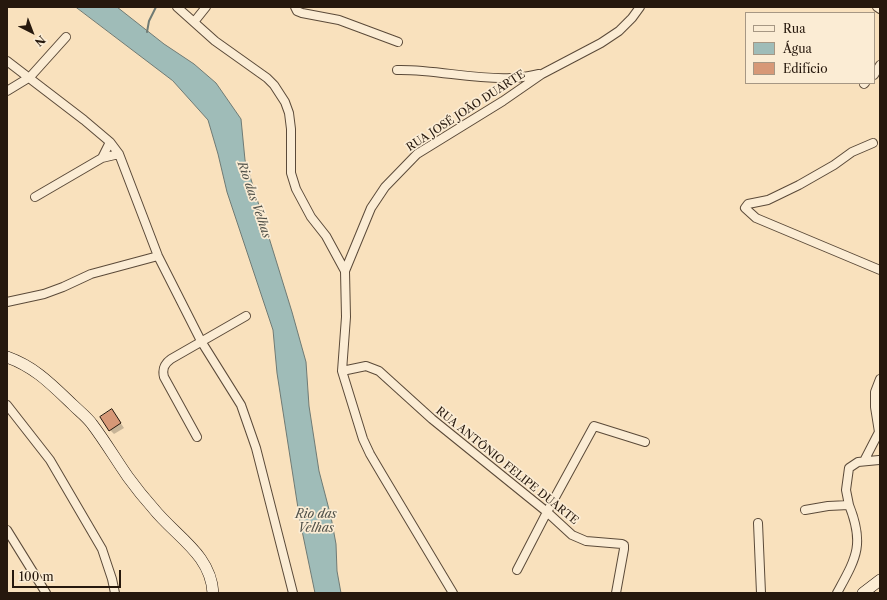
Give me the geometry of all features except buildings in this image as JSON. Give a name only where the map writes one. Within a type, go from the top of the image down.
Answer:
[{"type":"main road","points":[[7,357],[22,362],[35,371],[54,386],[91,422],[128,477],[154,510],[190,545],[204,562],[210,576],[213,593]]},
{"type":"main road","points":[[863,593],[880,580]]},
{"type":"street","points":[[177,7],[215,41],[267,78],[282,96],[289,113],[291,173],[296,189],[311,217],[326,236],[345,271],[346,317],[342,371],[364,439],[370,454],[453,593]]},
{"type":"street","points":[[194,22],[206,7]]},
{"type":"street","points":[[295,7],[297,11],[302,13],[339,20],[398,42]]},
{"type":"street","name":"RUA JOSÉ JOÃO DUARTE","points":[[345,271],[371,208],[385,187],[417,154],[542,74],[601,43],[619,31],[632,18],[640,7]]},
{"type":"street","points":[[7,90],[30,77],[66,38]]},
{"type":"street","points":[[7,61],[30,77],[110,142],[119,154],[158,256],[201,341],[241,406],[250,428],[292,593]]},
{"type":"street","name":"RUA JOSÉ JOÃO DUARTE","points":[[397,70],[512,78],[542,74]]},
{"type":"street","points":[[102,158],[110,142]]},
{"type":"street","points":[[873,143],[852,152],[834,165],[764,202],[748,204],[745,208],[756,218],[880,270]]},
{"type":"street","points":[[35,197],[102,158],[119,154]]},
{"type":"street","points":[[7,302],[44,294],[90,274],[158,256]]},
{"type":"street","points":[[197,436],[164,377],[163,369],[166,363],[171,359],[246,316]]},
{"type":"street","name":"RUA ANTÔNIO FELIPE DUARTE","points":[[342,371],[366,366],[379,371],[432,419],[547,512],[572,535],[580,540],[621,543],[624,545],[616,593]]},
{"type":"street","points":[[864,460],[879,432],[875,407],[875,392],[880,379]]},
{"type":"street","points":[[7,405],[50,460],[102,550],[115,593]]},
{"type":"street","points":[[517,570],[594,426],[645,442]]},
{"type":"street","points":[[837,593],[853,564],[858,546],[858,533],[846,490],[849,468],[864,460],[879,460]]},
{"type":"street","points":[[805,510],[849,505]]},
{"type":"street","points":[[758,523],[761,593]]},
{"type":"street","points":[[7,530],[46,593]]},
{"type":"water","name":"Rio das Velhas","points":[[76,7],[117,7],[164,44],[194,64],[216,83],[241,119],[245,160],[306,362],[309,406],[319,471],[331,517],[336,544],[337,571],[341,593],[315,593],[300,521],[277,373],[273,330],[227,192],[208,120],[173,81]]},
{"type":"waterway","points":[[147,32],[149,21],[156,7]]}]
